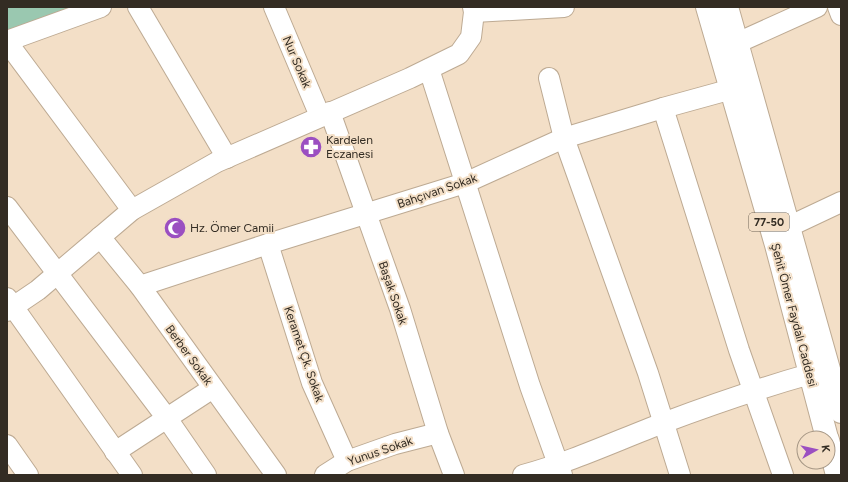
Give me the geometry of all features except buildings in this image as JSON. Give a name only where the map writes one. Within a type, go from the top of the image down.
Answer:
[{"type":"main road","name":"Şehit Ömer Faydalı Caddesi","points":[[707,7],[732,89],[826,430]]},
{"type":"main road","name":"Şehit Ömer Faydalı Caddesi","points":[[727,7],[841,412]]},
{"type":"street","points":[[101,7],[7,42],[132,210]]},
{"type":"street","points":[[138,7],[227,158]]},
{"type":"street","name":"Nur Sokak","points":[[274,7],[325,114]]},
{"type":"street","points":[[132,475],[9,305],[56,274],[132,210],[227,158],[460,54],[471,37],[474,10],[564,7]]},
{"type":"street","points":[[838,7],[841,15]]},
{"type":"street","points":[[736,43],[810,9]]},
{"type":"street","points":[[429,69],[530,386],[560,470]]},
{"type":"street","points":[[549,78],[564,138],[648,373],[662,423],[680,475]]},
{"type":"street","name":"Bahçıvan Sokak","points":[[140,286],[268,244],[465,183],[564,138],[732,89]]},
{"type":"street","points":[[663,108],[739,350],[783,475]]},
{"type":"street","name":"Başak Sokak","points":[[325,114],[365,214],[400,309],[438,433],[454,475]]},
{"type":"street","points":[[788,227],[841,202]]},
{"type":"street","points":[[7,208],[56,274],[82,304],[166,417],[206,475]]},
{"type":"street","name":"Berber Sokak","points":[[100,237],[140,286],[276,475]]},
{"type":"street","name":"Keramet Çk. Sokak","points":[[268,244],[312,383],[347,460]]},
{"type":"street","points":[[523,475],[560,470],[662,423],[754,390],[810,374]]},
{"type":"street","points":[[115,452],[166,417],[213,388]]},
{"type":"street","name":"Yunus Sokak","points":[[325,475],[347,460],[395,444],[438,433]]},
{"type":"street","points":[[7,446],[18,471]]},
{"type":"green space","points":[[7,7],[72,7],[7,32]]},
{"type":"place","name":"Kardelen Eczanesi","points":[[311,147]]},
{"type":"place","name":"Hz. Ömer Camii","points":[[175,228]]}]
